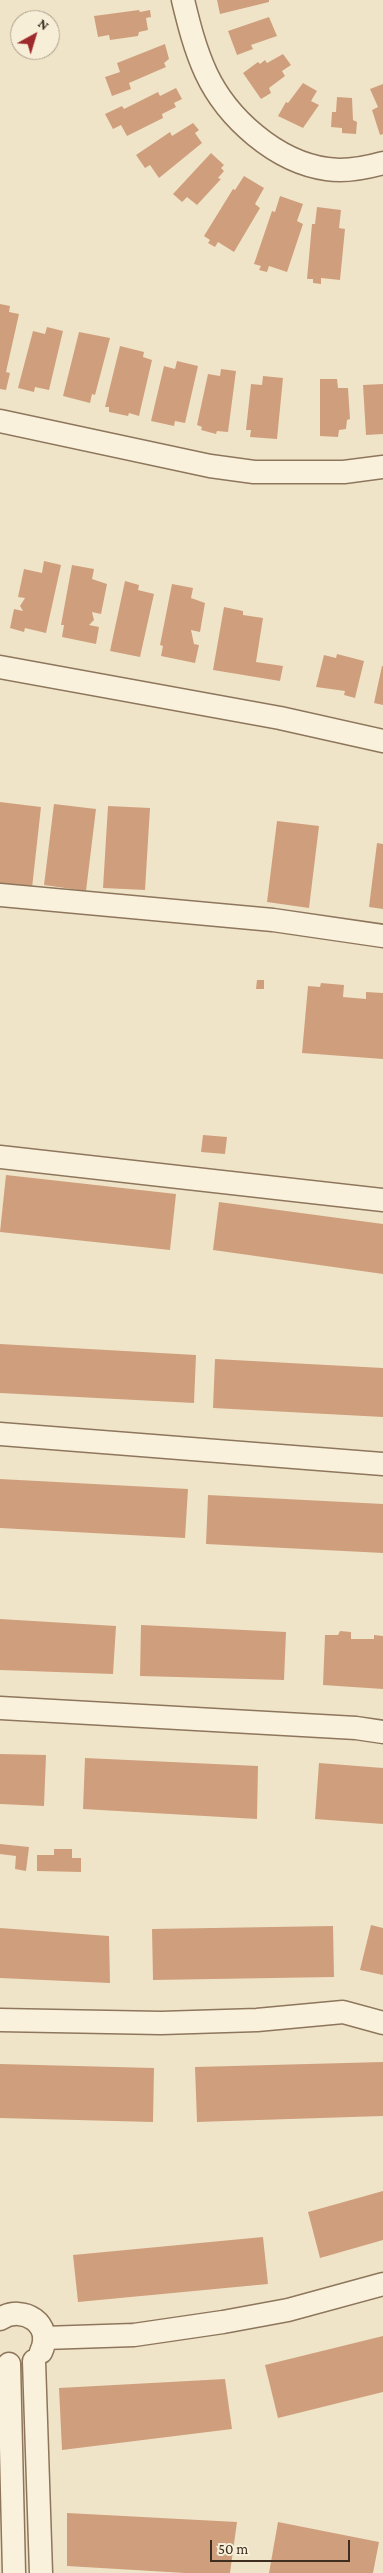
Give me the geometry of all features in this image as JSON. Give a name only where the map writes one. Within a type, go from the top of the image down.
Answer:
[{"type":"street","points":[[184,0],[192,38],[207,75],[229,108],[257,136],[290,158],[327,169],[360,169],[383,163]]},
{"type":"street","points":[[0,421],[210,466],[254,472],[344,472],[383,467]]},
{"type":"street","points":[[0,667],[280,718],[383,740]]},
{"type":"street","points":[[0,895],[273,920],[383,936]]},
{"type":"street","points":[[0,1157],[383,1200]]},
{"type":"street","points":[[0,1434],[383,1464]]},
{"type":"street","points":[[0,1708],[356,1728],[383,1732]]},
{"type":"street","points":[[0,2020],[161,2024],[257,2020],[343,2012],[383,2023]]},
{"type":"street","points":[[44,2338],[134,2335],[223,2322],[288,2310],[383,2284]]},
{"type":"street","points":[[0,2319],[14,2313],[31,2316],[42,2329],[44,2338],[43,2346],[34,2361],[41,2573]]},
{"type":"street","points":[[14,2573],[4,2362],[17,2366],[34,2361]]},
{"type":"building","points":[[217,0],[269,0],[269,2],[220,14]]},
{"type":"building","points":[[139,10],[140,12],[150,10],[151,17],[146,18],[148,30],[139,32],[138,36],[110,40],[109,35],[98,37],[94,16]]},
{"type":"building","points":[[269,17],[277,36],[251,45],[253,49],[237,55],[228,31]]},
{"type":"building","points":[[165,44],[169,59],[164,63],[166,67],[129,83],[131,89],[112,96],[105,77],[120,72],[117,63]]},
{"type":"building","points":[[283,54],[291,65],[282,71],[285,76],[269,88],[271,93],[261,99],[243,73],[258,62],[260,64],[265,60],[267,63]]},
{"type":"building","points":[[303,83],[317,91],[311,101],[319,105],[303,128],[278,116],[286,102],[288,103]]},
{"type":"building","points":[[383,84],[383,134],[380,135],[372,110],[378,107],[370,89]]},
{"type":"building","points":[[176,88],[182,99],[174,103],[176,107],[162,114],[163,118],[127,136],[121,125],[113,129],[105,114],[122,106],[124,109],[158,92],[160,96]]},
{"type":"building","points":[[337,97],[352,98],[353,120],[357,122],[356,134],[342,133],[342,128],[331,127],[332,112],[336,112]]},
{"type":"building","points":[[193,123],[199,130],[195,133],[202,143],[159,178],[150,165],[145,168],[136,155],[170,132],[172,136]]},
{"type":"building","points":[[211,153],[224,165],[221,168],[224,171],[218,178],[221,179],[197,205],[187,197],[182,202],[173,194]]},
{"type":"building","points":[[244,176],[264,188],[255,204],[260,208],[234,252],[218,242],[215,247],[208,243],[210,240],[204,236],[233,189],[235,190]]},
{"type":"building","points":[[280,196],[303,204],[297,221],[303,224],[287,272],[269,266],[267,272],[259,270],[261,266],[254,264],[272,211],[275,212]]},
{"type":"building","points":[[317,207],[341,210],[339,228],[345,229],[340,280],[321,278],[321,284],[313,283],[313,279],[307,279],[312,224],[315,224]]},
{"type":"building","points":[[0,304],[10,306],[9,312],[19,314],[6,372],[10,373],[6,390],[0,389]]},
{"type":"building","points":[[47,327],[63,331],[49,390],[35,387],[34,392],[18,388],[33,331],[45,334]]},
{"type":"building","points":[[79,332],[110,338],[95,395],[92,394],[90,403],[63,396]]},
{"type":"building","points":[[120,346],[144,352],[143,357],[152,360],[139,416],[129,413],[128,416],[109,412],[109,407],[105,407]]},
{"type":"building","points":[[177,361],[198,366],[185,423],[175,421],[174,426],[151,421],[164,366],[175,369]]},
{"type":"building","points":[[221,369],[236,371],[228,432],[217,431],[216,434],[201,430],[202,427],[197,425],[208,374],[220,376]]},
{"type":"building","points":[[263,376],[283,378],[277,439],[250,437],[251,430],[246,430],[251,384],[262,385]]},
{"type":"building","points":[[320,379],[337,379],[338,388],[348,388],[350,419],[347,420],[346,429],[339,430],[338,437],[320,436]]},
{"type":"building","points":[[383,384],[383,434],[366,435],[363,385]]},
{"type":"building","points":[[44,561],[61,565],[46,633],[25,628],[24,632],[10,628],[14,609],[23,611],[20,606],[25,598],[18,597],[24,569],[42,573]]},
{"type":"building","points":[[72,565],[94,569],[92,579],[107,584],[101,614],[92,612],[94,620],[89,625],[99,627],[96,644],[62,637],[64,625],[61,625]]},
{"type":"building","points":[[125,581],[139,585],[138,590],[154,594],[140,657],[110,651]]},
{"type":"building","points":[[172,584],[193,588],[191,598],[205,603],[200,632],[191,630],[194,644],[199,645],[195,663],[161,656],[163,646],[160,645]]},
{"type":"building","points":[[224,607],[243,611],[243,615],[263,618],[256,662],[283,666],[280,681],[213,670]]},
{"type":"building","points":[[337,654],[364,661],[355,698],[344,695],[345,691],[316,687],[324,655],[336,658]]},
{"type":"building","points":[[383,666],[383,705],[374,703]]},
{"type":"building","points":[[0,802],[41,807],[32,888],[0,884]]},
{"type":"building","points":[[54,804],[96,809],[86,891],[44,885]]},
{"type":"building","points":[[108,806],[150,808],[145,890],[103,888]]},
{"type":"building","points":[[277,821],[319,826],[309,908],[267,902]]},
{"type":"building","points":[[377,843],[383,844],[383,909],[369,907]]},
{"type":"building","points":[[257,980],[264,980],[264,989],[256,989]]},
{"type":"building","points":[[321,983],[344,985],[343,997],[366,999],[366,992],[383,993],[383,1059],[302,1053],[308,986],[320,987]]},
{"type":"building","points":[[203,1135],[227,1137],[225,1154],[201,1152]]},
{"type":"building","points":[[6,1175],[176,1194],[170,1250],[0,1232]]},
{"type":"building","points":[[219,1202],[383,1224],[383,1274],[213,1250]]},
{"type":"building","points":[[0,1344],[196,1355],[194,1403],[0,1393]]},
{"type":"building","points":[[215,1359],[383,1368],[383,1417],[213,1408]]},
{"type":"building","points":[[0,1479],[188,1489],[185,1538],[0,1528]]},
{"type":"building","points":[[208,1495],[383,1504],[383,1553],[206,1544]]},
{"type":"building","points":[[0,1619],[116,1626],[113,1674],[0,1670]]},
{"type":"building","points":[[141,1625],[286,1632],[284,1680],[140,1676]]},
{"type":"building","points":[[340,1631],[351,1632],[351,1639],[374,1639],[374,1635],[383,1636],[383,1689],[323,1685],[325,1635],[338,1635]]},
{"type":"building","points":[[0,1754],[46,1755],[44,1806],[0,1804]]},
{"type":"building","points":[[85,1758],[258,1766],[257,1819],[83,1809]]},
{"type":"building","points":[[319,1763],[383,1768],[383,1824],[315,1819]]},
{"type":"building","points":[[0,1844],[29,1847],[26,1871],[15,1869],[16,1856],[0,1854]]},
{"type":"building","points":[[54,1849],[72,1849],[72,1858],[81,1858],[81,1872],[37,1871],[37,1855],[54,1855]]},
{"type":"building","points":[[371,1925],[383,1928],[383,1975],[360,1970]]},
{"type":"building","points":[[333,1926],[334,1977],[153,1980],[152,1929]]},
{"type":"building","points":[[0,1928],[109,1936],[110,1983],[0,1978]]},
{"type":"building","points":[[383,2062],[383,2116],[197,2122],[195,2067]]},
{"type":"building","points":[[0,2064],[154,2068],[153,2122],[0,2118]]},
{"type":"building","points":[[383,2191],[383,2240],[320,2258],[308,2212]]},
{"type":"building","points":[[263,2237],[268,2284],[78,2302],[73,2255]]},
{"type":"building","points":[[383,2336],[383,2392],[278,2418],[265,2365]]},
{"type":"building","points":[[225,2379],[232,2429],[62,2450],[59,2388]]},
{"type":"building","points":[[67,2513],[237,2522],[230,2573],[185,2573],[67,2566]]},
{"type":"building","points":[[278,2522],[379,2542],[373,2573],[269,2573]]}]
